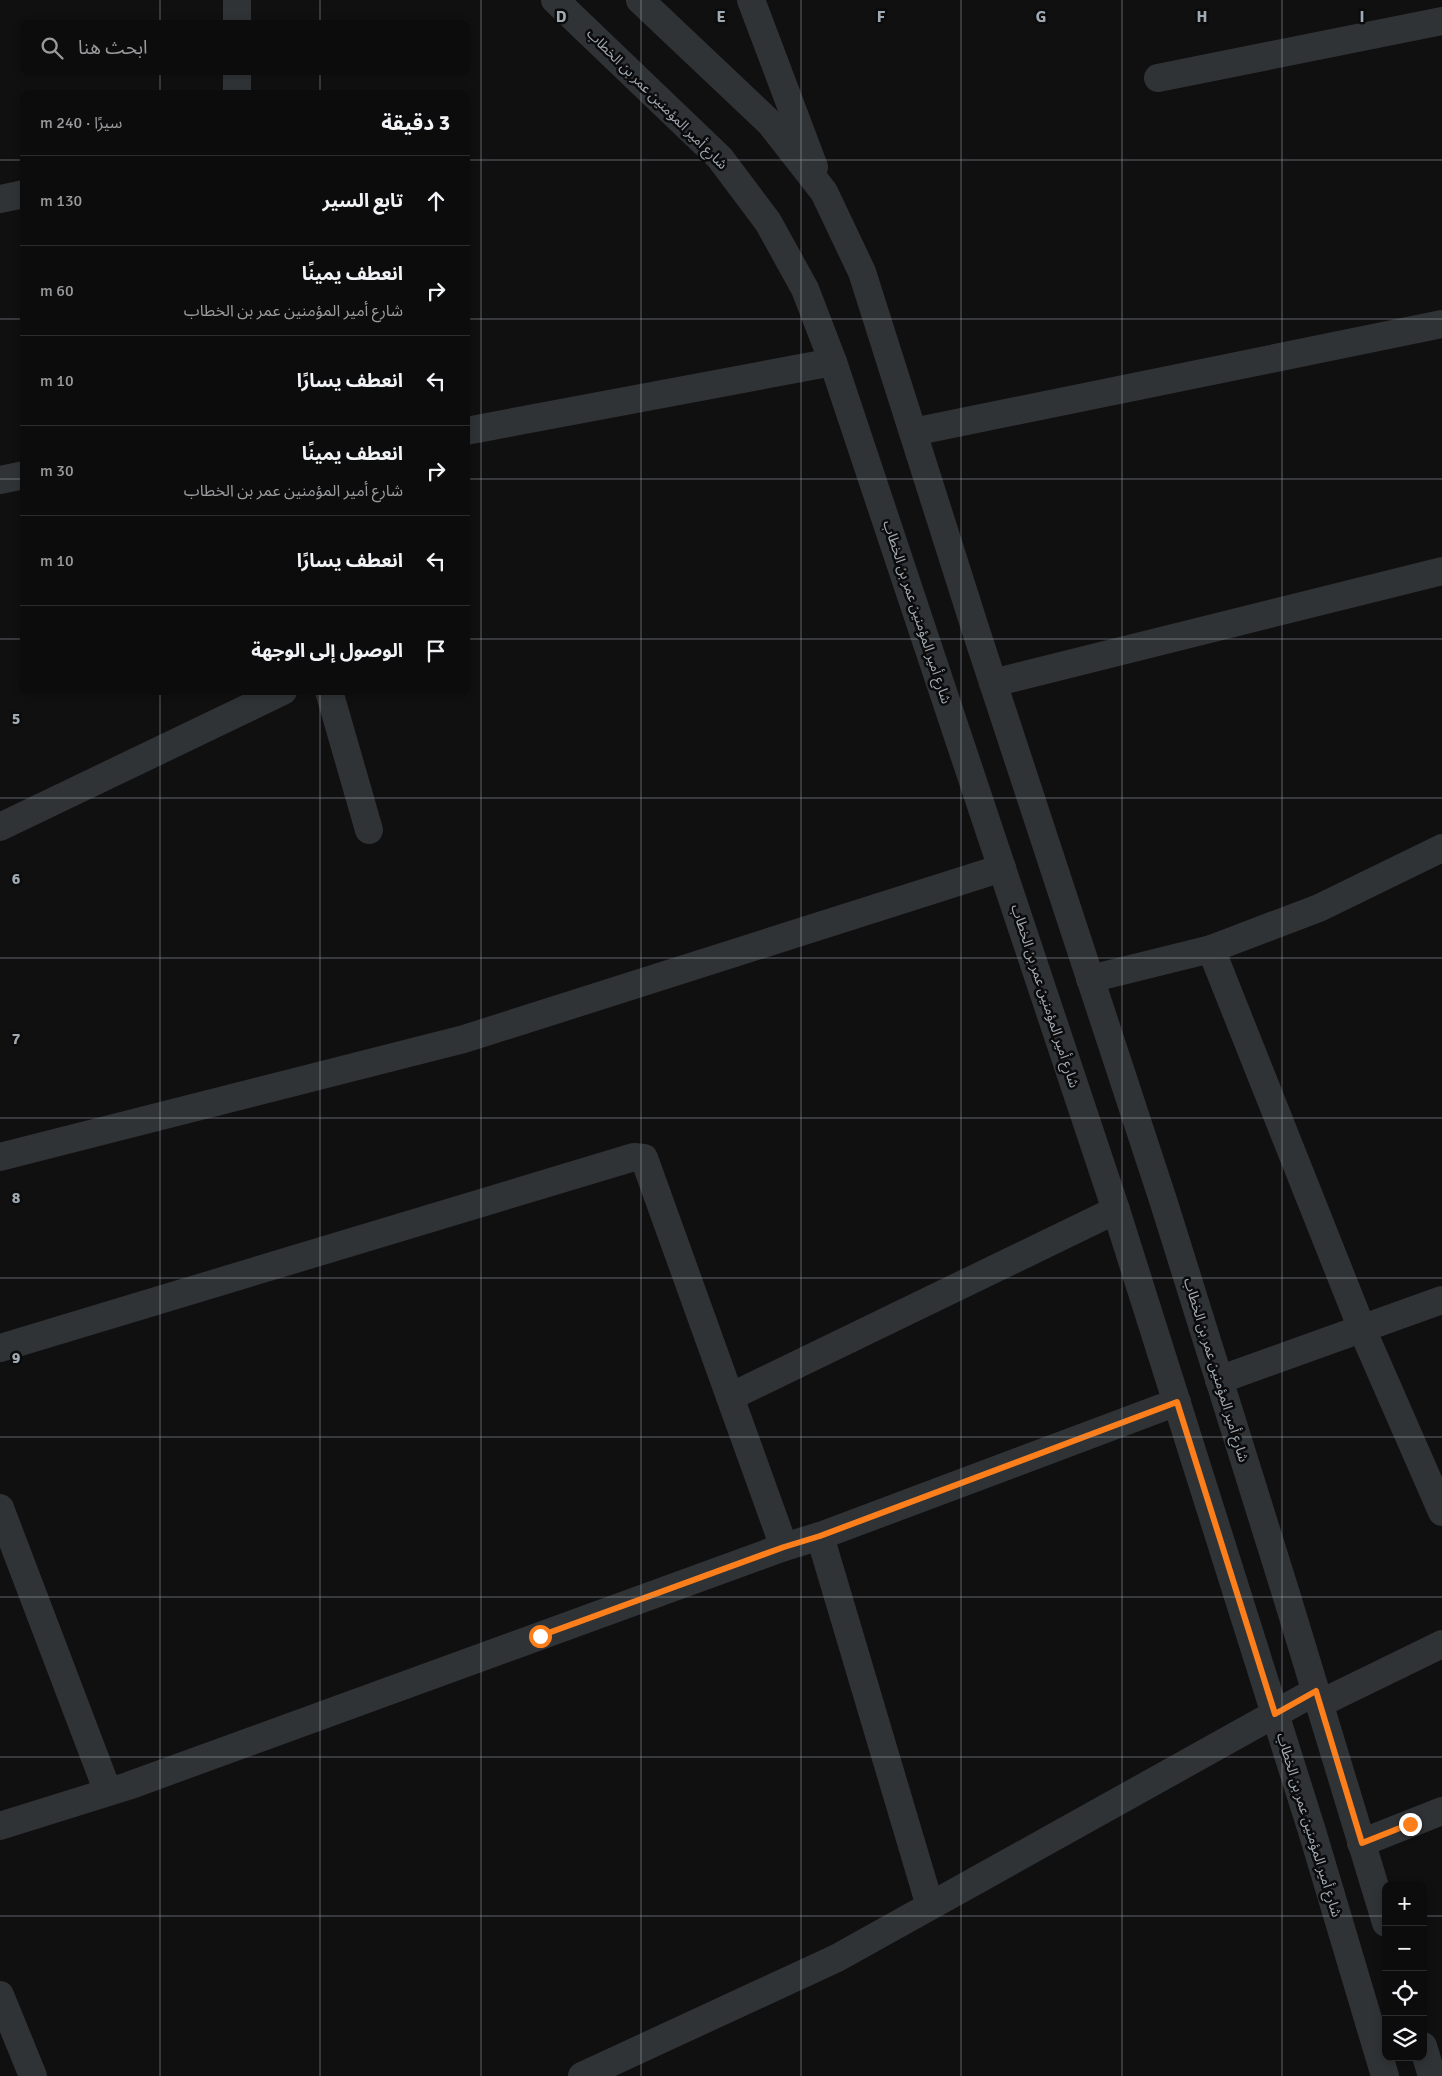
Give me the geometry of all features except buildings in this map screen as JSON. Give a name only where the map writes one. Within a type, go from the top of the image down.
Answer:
[{"type":"street","points":[[237,0],[237,20]]},
{"type":"street","name":"شارع أمير المؤمنين عمر بن الخطاب","points":[[555,0],[720,158],[768,222],[806,288],[833,362],[1116,1210],[1275,1714],[1385,2076]]},
{"type":"street","name":"شارع أمير المؤمنين عمر بن الخطاب","points":[[640,0],[770,123],[824,192],[862,272],[993,683],[1161,1194],[1382,1909]]},
{"type":"street","points":[[751,0],[824,192]]},
{"type":"street","points":[[1158,78],[1442,21]]},
{"type":"street","points":[[237,75],[237,90]]},
{"type":"street","points":[[0,199],[20,195]]},
{"type":"street","points":[[913,432],[1442,324]]},
{"type":"street","points":[[470,430],[833,362]]},
{"type":"street","points":[[0,480],[20,475]]},
{"type":"street","points":[[993,683],[1442,571]]},
{"type":"street","points":[[0,828],[275,695]]},
{"type":"street","points":[[330,695],[369,830]]},
{"type":"street","points":[[1090,979],[1211,949],[1318,908],[1442,848]]},
{"type":"street","points":[[0,1157],[464,1039],[1002,868]]},
{"type":"street","points":[[1211,949],[1362,1329],[1442,1512]]},
{"type":"street","points":[[0,1348],[634,1157],[644,1158],[784,1547]]},
{"type":"street","points":[[730,1397],[1116,1210]]},
{"type":"street","points":[[1219,1380],[1442,1300]]},
{"type":"street","points":[[0,1826],[108,1792],[784,1547],[820,1536],[1177,1402]]},
{"type":"street","points":[[0,1508],[108,1792]]},
{"type":"street","points":[[820,1536],[930,1906]]},
{"type":"street","points":[[582,2076],[837,1958],[1275,1714],[1318,1698],[1442,1644]]},
{"type":"street","points":[[1362,1843],[1442,1811]]},
{"type":"street","points":[[0,1995],[33,2076]]},
{"type":"street","points":[[1427,2059],[1432,2076]]},
{"type":"route","points":[[540,1636],[784,1547],[820,1536],[1177,1402],[1275,1714],[1316,1691],[1362,1843],[1410,1824]]}]
